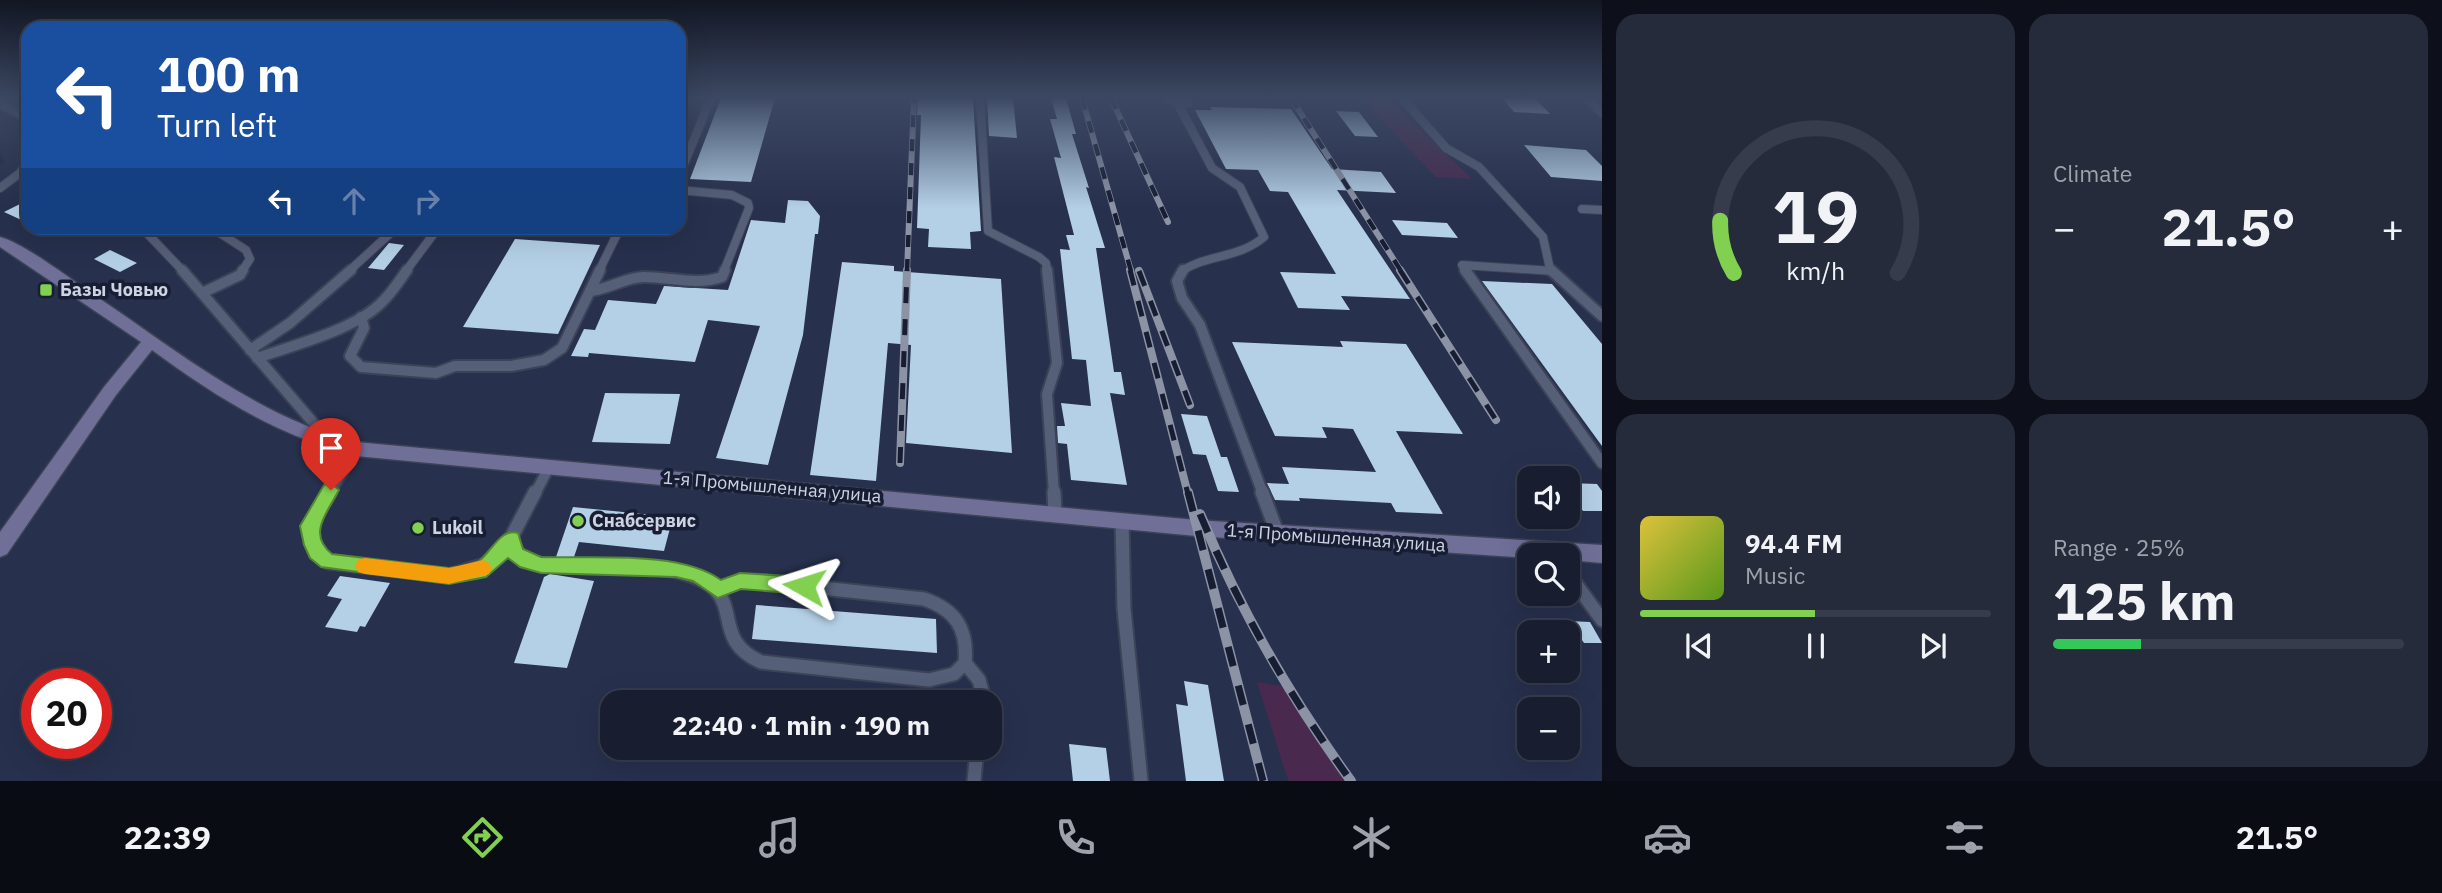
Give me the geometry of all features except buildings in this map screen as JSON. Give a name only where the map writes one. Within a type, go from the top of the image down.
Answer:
[{"type":"main road","name":"1-я Промышленная улица","points":[[0,241],[53,272],[229,397],[274,422],[332,444],[356,449],[1278,535],[1517,551]]},
{"type":"main road","points":[[0,548],[110,391],[150,341]]},
{"type":"main road","name":"1-я Промышленная улица","points":[[1580,554],[1602,554]]},
{"type":"lane","points":[[686,159],[696,134]]},
{"type":"lane","points":[[981,134],[988,231],[1000,240],[1029,250],[1046,263],[1057,363],[1047,394],[1055,514]]},
{"type":"lane","points":[[1197,134],[1212,168],[1240,187],[1264,237],[1244,254],[1191,263],[1182,273],[1179,296],[1200,326],[1278,535]]},
{"type":"lane","points":[[1435,134],[1447,148],[1485,173],[1543,237],[1550,269],[1602,316]]},
{"type":"lane","points":[[0,188],[21,172]]},
{"type":"lane","points":[[590,291],[610,289],[631,279],[643,277],[707,282],[722,277],[749,208],[748,203],[732,195],[686,191]]},
{"type":"lane","points":[[1582,209],[1602,210]]},
{"type":"lane","points":[[148,235],[332,444]]},
{"type":"lane","points":[[202,293],[240,275],[250,258],[246,250],[223,235]]},
{"type":"lane","points":[[254,354],[320,299],[389,235]]},
{"type":"lane","points":[[254,354],[326,334],[361,317],[383,302],[433,235]]},
{"type":"lane","points":[[361,317],[364,328],[350,356],[353,362],[361,367],[436,373],[455,366],[521,365],[544,360],[562,348],[617,235]]},
{"type":"lane","points":[[1550,269],[1465,263],[1461,267],[1602,463]]},
{"type":"lane","points":[[356,449],[310,526],[310,540],[317,553],[328,562],[449,576],[479,571],[498,558],[549,467]]},
{"type":"lane","points":[[1122,521],[1124,609],[1141,781]]},
{"type":"lane","points":[[511,538],[515,553],[527,562],[541,565],[676,569],[698,575],[718,589],[725,603],[727,630],[738,646],[766,663],[929,680],[954,674],[965,663]]},
{"type":"lane","points":[[718,589],[740,581],[756,580],[924,599],[942,604],[959,617],[965,632],[965,663],[979,680],[982,690]]},
{"type":"lane","points":[[1580,590],[1602,620]]},
{"type":"lane","points":[[974,781],[976,760]]},
{"type":"shaded area","points":[[0,134],[21,134],[21,235],[686,235],[686,134],[1410,134],[1471,179],[1425,134],[1602,134],[1602,781],[1351,781],[1319,739],[1258,682],[1288,781],[0,781],[0,165],[5,162],[0,155]]},
{"type":"shaded area","points":[[1395,134],[1426,134],[1472,179],[1436,177]]},
{"type":"shaded area","points":[[1257,682],[1283,686],[1351,781],[1288,781]]},
{"type":"railway","points":[[907,271],[913,134]]},
{"type":"railway","points":[[1092,134],[1131,271]]},
{"type":"railway","points":[[1128,134],[1168,222]]},
{"type":"railway","points":[[1314,134],[1401,271]]},
{"type":"railway","points":[[900,463],[907,270]]},
{"type":"railway","points":[[1130,270],[1188,494]]},
{"type":"railway","points":[[1400,270],[1496,420]]},
{"type":"railway","points":[[1139,271],[1190,405]]},
{"type":"railway","points":[[1188,492],[1263,781]]},
{"type":"railway","points":[[1200,514],[1249,619],[1307,717],[1351,781]]},
{"type":"slow traffic","points":[[365,566],[449,576],[463,575],[483,568]]},
{"type":"place","name":"Базы Човью","points":[[46,290]]},
{"type":"place","name":"Снабсервис","points":[[578,521]]},
{"type":"place","name":"Lukoil","points":[[418,528]]},
{"type":"route","points":[[331,490],[310,526],[310,540],[317,553],[328,562],[449,576],[463,575],[479,571],[498,558],[511,538],[515,553],[527,562],[541,565],[676,569],[713,582],[718,589],[731,583],[756,580],[804,586]]}]
